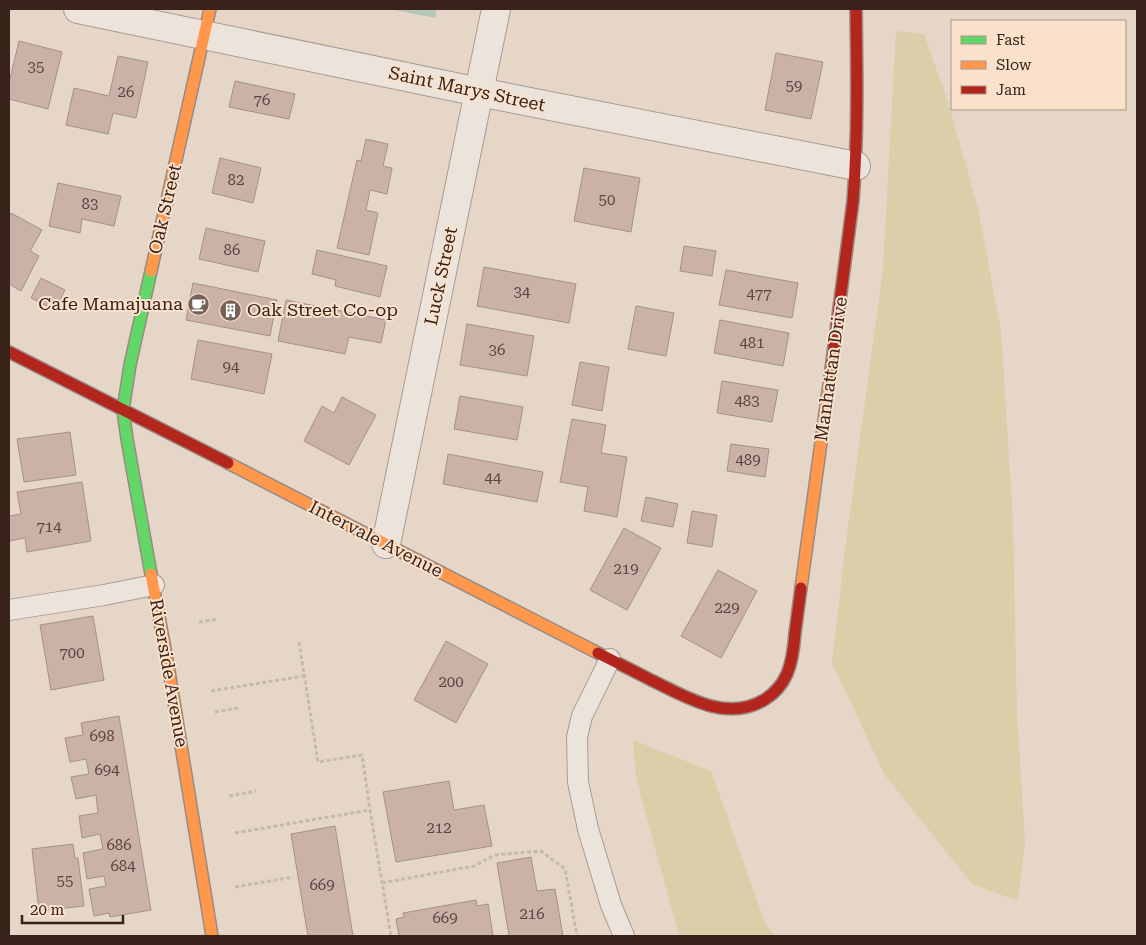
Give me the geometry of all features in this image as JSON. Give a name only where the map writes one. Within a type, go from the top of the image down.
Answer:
[{"type":"street","name":"Saint Marys Street","points":[[78,9],[207,22],[479,92],[856,166]]},
{"type":"street","name":"Luck Street","points":[[386,544],[496,9]]},
{"type":"street","name":"Manhattan Drive","points":[[748,708],[774,693],[783,681],[793,652],[853,200],[857,128],[856,9]]},
{"type":"street","name":"Oak Street","points":[[123,410],[130,366],[207,22]]},
{"type":"street","name":"Intervale Avenue","points":[[9,352],[693,701],[713,707],[748,708]]},
{"type":"street","name":"Riverside Avenue","points":[[123,410],[212,936]]},
{"type":"lane","points":[[9,610],[154,585]]},
{"type":"lane","points":[[610,660],[582,716],[577,736],[578,782],[588,829],[611,905],[624,936]]},
{"type":"path","points":[[199,622],[218,620]]},
{"type":"path","points":[[299,642],[318,762],[362,755],[391,936]]},
{"type":"path","points":[[211,691],[304,676]]},
{"type":"path","points":[[214,712],[238,708]]},
{"type":"path","points":[[229,796],[256,791]]},
{"type":"path","points":[[235,833],[370,810]]},
{"type":"path","points":[[382,883],[474,866],[495,855],[541,851],[565,869],[577,936]]},
{"type":"path","points":[[205,892],[293,877]]},
{"type":"shaded area","points":[[390,9],[437,9],[435,18]]},
{"type":"shaded area","points":[[896,31],[924,34],[947,99],[978,208],[1001,331],[1013,522],[1017,715],[1025,843],[1018,901],[972,884],[884,774],[832,662],[846,542],[883,269]]},
{"type":"shaded area","points":[[633,740],[711,771],[766,926],[777,936],[679,936],[636,778]]},
{"type":"building","points":[[19,41],[62,52],[48,109],[9,99],[9,83]]},
{"type":"building","points":[[776,53],[823,62],[811,119],[765,110]]},
{"type":"building","points":[[118,56],[148,62],[136,118],[113,113],[108,134],[66,125],[74,88],[109,96]]},
{"type":"building","points":[[235,81],[295,94],[289,119],[229,107]]},
{"type":"building","points":[[366,139],[388,144],[383,166],[392,168],[387,194],[370,190],[366,210],[378,213],[369,255],[337,248],[357,160],[361,161]]},
{"type":"building","points":[[220,158],[261,168],[253,203],[212,193]]},
{"type":"building","points":[[584,168],[640,178],[631,232],[574,221]]},
{"type":"building","points":[[58,183],[121,196],[114,226],[82,219],[80,233],[49,226]]},
{"type":"building","points":[[11,213],[42,230],[30,251],[39,256],[21,291],[9,284],[9,217]]},
{"type":"building","points":[[206,228],[265,241],[258,272],[199,259]]},
{"type":"building","points":[[684,246],[716,251],[712,276],[680,271]]},
{"type":"building","points":[[317,250],[387,266],[380,297],[335,286],[336,280],[312,274]]},
{"type":"building","points":[[484,267],[576,284],[569,323],[477,306]]},
{"type":"building","points":[[726,270],[798,283],[792,318],[719,305]]},
{"type":"building","points":[[41,278],[65,290],[55,310],[31,298]]},
{"type":"building","name":"Oak Street Co-op","points":[[193,283],[277,300],[270,336],[186,320]]},
{"type":"building","points":[[286,300],[386,320],[381,343],[349,337],[345,354],[278,341]]},
{"type":"building","points":[[636,306],[674,313],[666,356],[628,349]]},
{"type":"building","points":[[720,320],[789,333],[783,366],[714,353]]},
{"type":"building","points":[[467,324],[534,336],[527,376],[460,365]]},
{"type":"building","points":[[198,340],[272,354],[264,394],[191,379]]},
{"type":"building","points":[[580,362],[609,367],[602,411],[572,405]]},
{"type":"building","points":[[722,381],[778,390],[772,422],[717,413]]},
{"type":"building","points":[[460,396],[523,407],[517,440],[454,429]]},
{"type":"building","points":[[342,397],[376,415],[349,465],[304,441],[322,406],[334,413]]},
{"type":"building","points":[[572,419],[606,425],[601,453],[627,457],[617,517],[584,511],[588,487],[560,482]]},
{"type":"building","points":[[70,432],[76,475],[24,482],[17,439]]},
{"type":"building","points":[[731,444],[769,449],[765,477],[727,471]]},
{"type":"building","points":[[448,454],[543,472],[537,502],[443,484]]},
{"type":"building","points":[[82,482],[91,541],[27,552],[25,538],[9,541],[9,516],[21,514],[17,492]]},
{"type":"building","points":[[646,497],[678,504],[673,527],[641,521]]},
{"type":"building","points":[[692,511],[717,515],[712,547],[687,543]]},
{"type":"building","points":[[624,528],[661,548],[627,610],[590,590]]},
{"type":"building","points":[[718,570],[757,591],[721,658],[681,636]]},
{"type":"building","points":[[93,616],[104,680],[51,690],[40,625]]},
{"type":"building","points":[[446,641],[488,664],[456,723],[414,700]]},
{"type":"building","points":[[119,716],[151,910],[110,917],[109,913],[94,916],[89,889],[106,886],[104,876],[87,879],[83,853],[103,849],[100,834],[82,838],[79,816],[98,813],[96,795],[76,799],[71,777],[89,774],[86,759],[70,762],[65,738],[83,735],[81,723]]},
{"type":"building","points":[[449,781],[454,810],[484,805],[492,846],[396,862],[383,792]]},
{"type":"building","points":[[335,826],[353,936],[308,936],[291,834]]},
{"type":"building","points":[[73,844],[75,858],[78,858],[84,906],[39,911],[32,849]]},
{"type":"building","points":[[531,857],[537,891],[555,889],[563,936],[509,936],[497,863]]},
{"type":"building","points":[[476,900],[477,906],[488,904],[493,936],[399,936],[396,919],[404,917],[403,913]]},
{"type":"traffic: fast","points":[[151,271],[130,365],[123,410],[151,574]]},
{"type":"traffic: slow","points":[[151,271],[210,9]]},
{"type":"traffic: slow","points":[[801,588],[830,377]]},
{"type":"traffic: slow","points":[[228,463],[598,653]]},
{"type":"traffic: slow","points":[[151,574],[168,665],[212,936]]},
{"type":"traffic: jam","points":[[830,377],[855,177],[856,9]]},
{"type":"traffic: jam","points":[[9,352],[228,463]]},
{"type":"traffic: jam","points":[[598,653],[676,693],[705,704],[735,709],[750,706],[771,695],[787,674],[792,654],[801,588]]},
{"type":"place","name":"Cafe Mamajuana","points":[[199,304]]},
{"type":"place","name":"Oak Street Co-op","points":[[231,310]]}]
